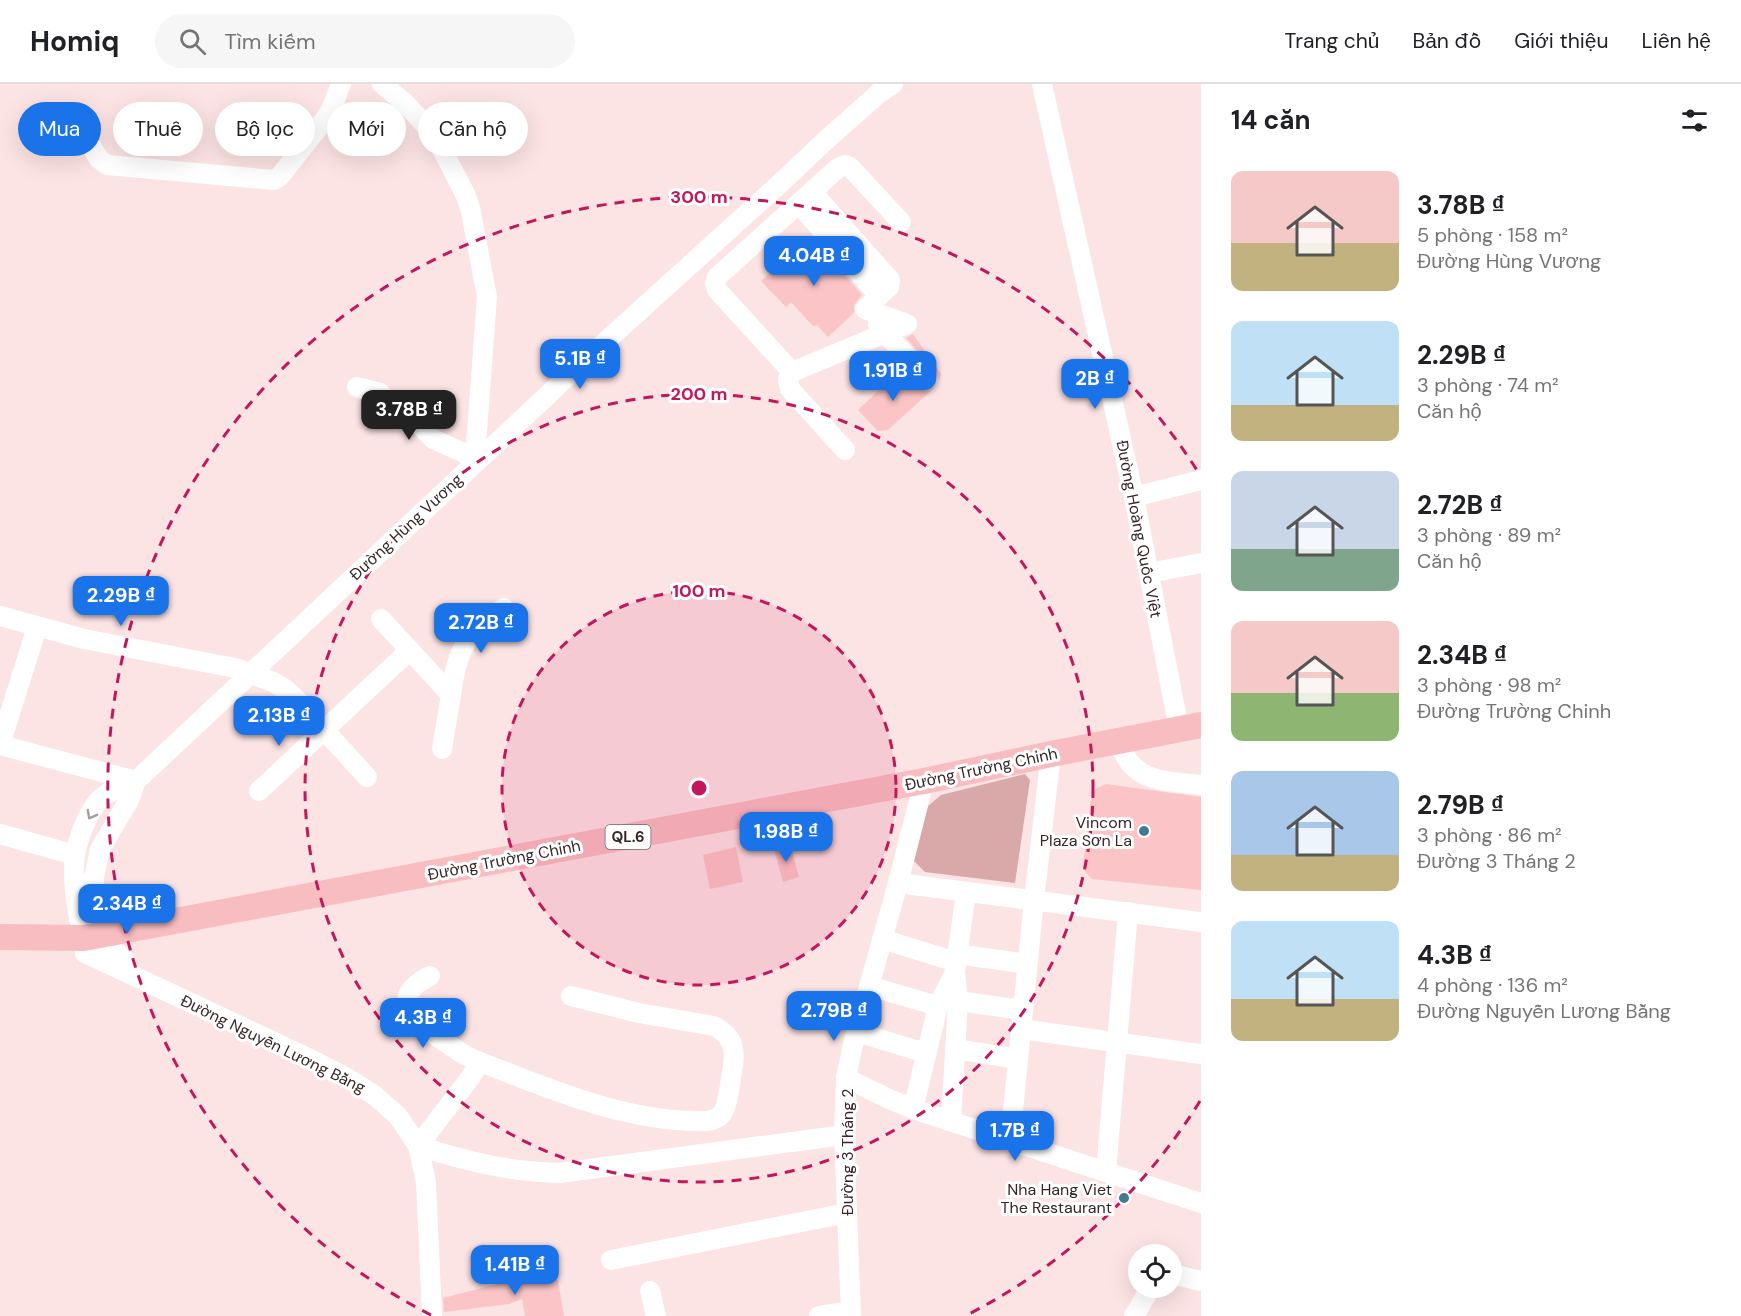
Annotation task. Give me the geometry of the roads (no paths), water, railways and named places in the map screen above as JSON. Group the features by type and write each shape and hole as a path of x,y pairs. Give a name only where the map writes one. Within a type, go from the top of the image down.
{"main road":[{"name":"Đường Trường Chinh","path":"0,937 53,938 93,944 146,926 924,781 1190,727"}],"street":[{"path":"97,156 107,165 274,180 280,176 325,119 341,84"},
{"path":"357,387 380,393 399,412 419,424 433,439 476,459 487,297 471,212 466,196 440,143 405,103 382,84"},
{"name":"Đường Hùng Vương","path":"93,944 75,888 75,855 88,819 100,799 136,781 476,459 825,141 892,84"},
{"name":"Đường Hoàng Quốc Việt","path":"1042,84 1149,573 1190,727"},
{"path":"792,372 717,290 715,283 717,276 838,168 848,165 901,222"},
{"path":"786,178 889,278 889,287 865,309"},
{"path":"845,450 790,389 788,379 792,372 907,324 865,309"},
{"path":"865,309 927,379"},
{"path":"1134,497 1201,480"},
{"path":"1149,573 1201,563"},
{"path":"442,749 460,651 481,624 504,608"},
{"path":"0,616 84,639 235,668 273,682 285,689 368,777"},
{"path":"381,619 451,695"},
{"path":"37,627 0,745 136,781"},
{"path":"259,791 410,650"},
{"path":"1118,743 1129,762 1144,774 1201,785"},
{"path":"1010,1141 1051,754"},
{"name":"Đường Hùng Vương","path":"93,944 94,877 100,849 129,800 136,781"},
{"name":"Đường 3 Tháng 2","path":"851,1313 844,1135 846,1078 856,1032 924,781"},
{"path":"0,834 75,855"},
{"path":"898,883 1201,922"},
{"path":"951,1121 958,1001 956,962 966,892"},
{"path":"1106,1172 1128,912"},
{"path":"128,968 127,953 146,926"},
{"path":"882,939 956,962 1028,964"},
{"name":"Đường Nguyễn Lương Bằng","path":"93,944 128,968 349,1080 374,1095 398,1116 418,1146 426,1182 432,1316"},
{"path":"913,1108 938,1006 956,962"},
{"path":"430,976 411,991 408,1005 410,1011 415,1019 461,1054 591,1104 644,1117 710,1121 716,1119 724,1111 734,1054 732,1043 720,1029 639,1013 571,996"},
{"path":"869,986 938,1006"},
{"path":"958,1001 1117,1042 1201,1054"},
{"path":"856,1032 926,1053"},
{"path":"955,1049 1017,1059"},
{"path":"480,1062 418,1146 494,1167 532,1173 560,1173 844,1135"},
{"path":"846,1078 913,1108 1201,1203"},
{"path":"611,1260 847,1213"},
{"path":"1182,1276 1201,1281"},
{"path":"650,1291 656,1316"},
{"path":"1134,1316 1145,1298"},
{"path":"819,1316 851,1313"}],"place":[{"name":"Vincom Plaza Sơn La","path":"1144,831"},
{"name":"Nha Hang Viet The Restaurant","path":"1124,1198"}]}
